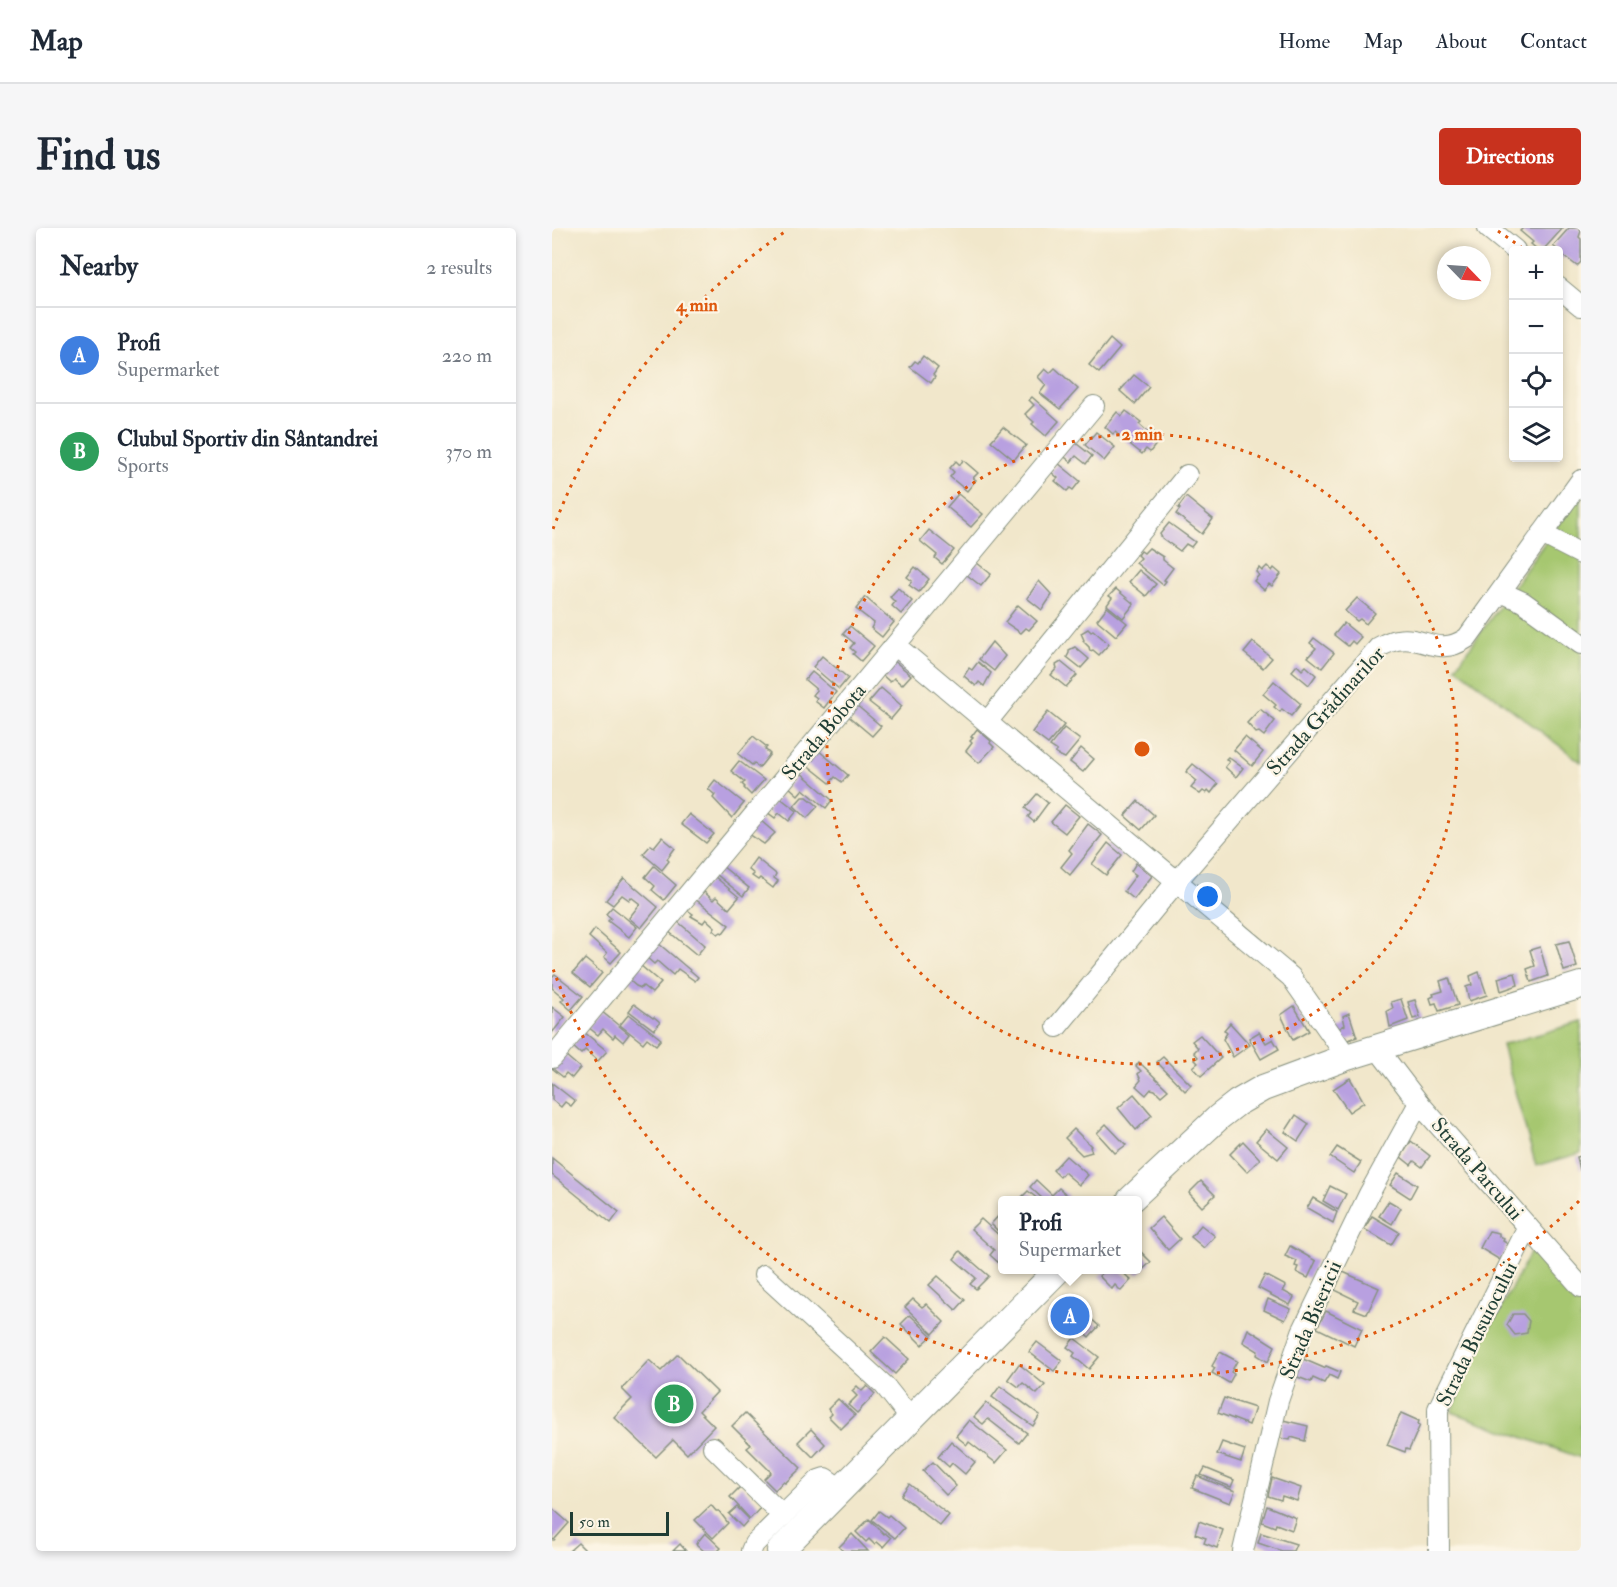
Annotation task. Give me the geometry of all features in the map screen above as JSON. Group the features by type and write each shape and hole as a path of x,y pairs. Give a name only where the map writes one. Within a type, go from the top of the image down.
{"main road":[{"path":"1134,1196 1198,1135 1237,1103 1263,1088 1347,1057 1581,985"},
{"path":"780,1551 1053,1274"}],"street":[{"path":"1488,228 1510,246"},
{"path":"1563,291 1581,306"},
{"name":"Strada Bobota","path":"552,1058 1094,406"},
{"path":"987,722 1187,475"},
{"name":"Strada Grădinarilor","path":"1057,1026 1177,881 1379,647 1400,639 1445,647 1456,646 1467,638 1501,592 1548,537 1581,480"},
{"path":"1581,501 1548,537 1581,554"},
{"path":"1501,592 1523,602 1581,644"},
{"path":"896,646 1291,977 1347,1057"},
{"name":"Strada Parcului","path":"1377,1048 1419,1103 1581,1287"},
{"name":"Strada Bisericii","path":"1243,1551 1278,1401 1302,1332 1369,1194 1419,1103"},
{"name":"Strada Busuiocului","path":"1439,1551 1438,1409 1528,1227"},
{"path":"764,1275 884,1385 911,1419"},
{"path":"713,1447 783,1516"},
{"path":"752,1551 754,1544 822,1478 828,1479 841,1489"}],"green space":[{"path":"1581,492 1581,762 1456,667"},
{"path":"1581,1022 1581,1153 1536,1166 1502,1045"},
{"path":"1535,1244 1581,1298 1581,1458 1452,1412 1473,1360"}],"building":[{"path":"1523,228 1563,228 1547,246 1533,246 1531,244 1533,242 1520,231"},
{"path":"1569,228 1578,228 1581,231 1579,237 1581,239 1581,262 1577,266 1564,256 1563,258 1563,246 1553,246"},
{"path":"1110,339 1120,348 1099,373 1089,365"},
{"path":"923,356 938,368 931,383 910,367 915,361 918,363"},
{"path":"1055,368 1078,389 1060,409 1040,393 1046,385 1038,377 1045,369 1050,373"},
{"path":"1134,375 1149,387 1135,404 1120,391"},
{"path":"1032,397 1059,421 1046,436 1032,424 1034,422 1025,414 1034,405 1029,400"},
{"path":"1126,411 1141,422 1139,424 1148,432 1150,429 1161,438 1150,452 1146,449 1142,454 1115,432 1113,434 1105,427 1117,412 1122,416"},
{"path":"1003,427 1026,445 1014,460 991,441"},
{"path":"1096,432 1115,447 1104,461 1085,445"},
{"path":"1072,440 1092,456 1086,464 1076,456 1071,462 1061,454"},
{"path":"963,460 978,473 973,478 976,480 967,491 950,477 954,472 950,468 956,461 960,465"},
{"path":"1058,463 1080,481 1073,490 1070,488 1067,491 1055,481 1058,478 1051,472"},
{"path":"958,494 983,514 971,527 947,507"},
{"path":"1186,497 1213,519 1202,534 1176,514"},
{"path":"1169,523 1195,542 1191,547 1186,544 1180,551 1162,538 1160,534"},
{"path":"929,530 954,550 942,564 935,558 937,555 920,541"},
{"path":"1149,548 1163,557 1163,560 1173,568 1163,585 1136,563 1141,558 1138,555 1141,551 1144,553"},
{"path":"972,559 991,574 981,586 962,571"},
{"path":"1267,566 1272,571 1274,568 1281,574 1272,586 1269,584 1264,590 1254,581 1259,575 1256,572 1259,568 1262,571"},
{"path":"915,567 929,579 919,592 909,585 912,581 907,577"},
{"path":"1139,570 1156,584 1146,596 1129,582"},
{"path":"1039,581 1052,595 1042,610 1027,598"},
{"path":"898,588 912,601 901,614 892,606 895,602 890,597"},
{"path":"1116,589 1134,604 1123,618 1107,605 1112,598 1109,596"},
{"path":"865,597 894,622 882,637 871,628 874,623 856,609"},
{"path":"1357,598 1375,613 1366,624 1360,619 1357,621 1345,611"},
{"path":"1018,605 1037,621 1029,630 1026,628 1021,633 1005,622"},
{"path":"1107,607 1127,623 1116,636 1097,620"},
{"path":"1344,623 1361,637 1355,644 1352,641 1348,646 1334,635"},
{"path":"850,626 874,646 861,661 850,648 854,643 843,634"},
{"path":"1088,629 1091,632 1093,630 1109,644 1099,655 1093,650 1090,651 1083,641 1081,633"},
{"path":"1314,638 1334,653 1322,668 1308,657 1316,648 1310,643"},
{"path":"992,642 1005,656 994,671 979,659"},
{"path":"1253,642 1272,658 1263,668 1244,653"},
{"path":"1075,647 1089,659 1081,668 1067,657 1069,650"},
{"path":"822,656 848,678 839,689 813,667"},
{"path":"892,659 911,675 902,685 894,678 890,682 880,673"},
{"path":"978,662 991,673 984,686 979,682 976,686 964,676 969,668 972,670"},
{"path":"1061,662 1077,675 1066,687 1051,675 1057,668 1056,665"},
{"path":"1297,665 1302,670 1306,666 1316,675 1309,685 1292,671"},
{"path":"812,672 836,692 824,708 815,701 817,698 813,695 817,690 805,680"},
{"path":"1274,681 1301,704 1291,716 1282,709 1280,712 1274,707 1276,705 1263,694"},
{"path":"881,688 902,706 891,719 869,702"},
{"path":"855,704 881,726 872,736 847,715"},
{"path":"1260,709 1275,721 1264,736 1259,732 1256,733 1247,723"},
{"path":"1048,712 1064,725 1048,744 1032,732"},
{"path":"1064,728 1080,740 1065,758 1056,754 1056,750 1050,746"},
{"path":"977,729 991,741 994,747 979,763 966,751"},
{"path":"753,736 767,747 765,749 770,754 759,768 738,754"},
{"path":"1245,737 1263,752 1252,766 1234,750"},
{"path":"1081,748 1094,759 1083,772 1070,762"},
{"path":"818,750 848,775 842,782 835,777 830,783 806,764"},
{"path":"1228,757 1243,768 1236,777 1225,767 1229,762 1226,759"},
{"path":"739,761 764,780 751,795 742,784 745,782 731,771"},
{"path":"1193,764 1218,784 1211,793 1208,790 1200,794 1191,788 1197,781 1186,772"},
{"path":"800,772 832,800 826,808 803,789 798,795 788,786"},
{"path":"715,780 744,803 732,818 713,798 715,795 708,789"},
{"path":"1037,794 1048,803 1034,822 1028,817 1031,813 1025,808"},
{"path":"779,797 797,811 789,821 779,813 775,818 767,812"},
{"path":"802,797 807,797 818,806 807,818 794,806"},
{"path":"1138,801 1154,815 1141,830 1125,816"},
{"path":"1065,805 1079,816 1065,833 1051,822"},
{"path":"689,814 714,834 706,843 681,824"},
{"path":"760,820 775,833 764,844 749,834"},
{"path":"1088,824 1102,835 1070,875 1061,867 1072,853 1069,850"},
{"path":"662,837 675,848 662,870 643,854 651,845 654,847"},
{"path":"1108,843 1122,855 1106,875 1092,864"},
{"path":"756,858 776,874 774,878 778,881 773,888 760,878 758,880 752,876 754,874 748,869"},
{"path":"1136,863 1152,876 1134,899 1124,891 1136,875 1131,871"},
{"path":"654,866 676,885 664,900 652,890 655,886 645,877"},
{"path":"722,866 749,888 743,896 716,874"},
{"path":"714,876 739,897 729,909 716,897 713,900 702,890"},
{"path":"624,878 658,907 641,928 629,918 640,904 631,897 629,900 622,895 613,905 606,900"},
{"path":"695,899 729,925 723,933 718,934 713,930 715,927 706,919 703,923 691,916 693,914 686,909"},
{"path":"612,907 637,927 629,937 608,921 611,918 606,914"},
{"path":"677,921 705,945 697,955 668,931"},
{"path":"595,929 621,952 611,963 604,957 607,953 589,937"},
{"path":"1569,941 1577,967 1564,971 1556,944"},
{"path":"658,943 698,977 695,981 678,969 673,975 657,961 654,964 646,957"},
{"path":"1540,947 1548,976 1531,982 1527,969 1535,966 1530,950"},
{"path":"585,959 602,973 590,987 573,973"},
{"path":"640,965 661,983 652,993 643,986 641,988 636,986 628,979"},
{"path":"1479,972 1487,995 1469,1001 1466,987 1472,985 1470,976"},
{"path":"1515,973 1518,985 1501,991 1498,978"},
{"path":"555,974 583,996 571,1010 561,1001 564,998 552,988 552,977"},
{"path":"1449,978 1458,1005 1439,1011 1436,1003 1432,1004 1430,998 1434,996 1433,994 1443,991 1440,981"},
{"path":"1401,999 1408,1020 1390,1027 1387,1011 1393,1008 1391,1002"},
{"path":"1415,1000 1420,1017 1413,1019 1408,1002"},
{"path":"634,1004 660,1022 654,1030 629,1011"},
{"path":"1294,1006 1309,1031 1293,1040 1281,1015"},
{"path":"552,1007 565,1017 552,1033"},
{"path":"601,1011 629,1034 623,1042 615,1035 613,1038 603,1029 598,1035 588,1027"},
{"path":"1349,1013 1357,1037 1342,1042 1338,1029 1345,1025 1343,1016"},
{"path":"629,1014 661,1039 656,1045 647,1038 643,1043 620,1025"},
{"path":"1230,1023 1250,1045 1233,1057 1223,1039 1227,1033 1224,1030"},
{"path":"584,1032 607,1051 598,1061 585,1050 581,1054 572,1046"},
{"path":"1259,1032 1266,1043 1273,1039 1279,1049 1261,1059 1249,1038"},
{"path":"1200,1035 1221,1058 1201,1076 1193,1067 1198,1063 1195,1060 1198,1057 1194,1052 1198,1048 1192,1041"},
{"path":"565,1055 580,1068 572,1078 566,1073 563,1077 553,1069"},
{"path":"1163,1057 1191,1085 1185,1091 1157,1062"},
{"path":"1139,1062 1168,1090 1161,1096 1151,1089 1146,1095 1136,1086 1141,1080 1138,1074 1141,1071 1136,1066"},
{"path":"1350,1078 1364,1102 1349,1112 1333,1089"},
{"path":"552,1083 575,1101 571,1106 565,1102 561,1107 552,1100"},
{"path":"1134,1094 1152,1115 1136,1130 1118,1108"},
{"path":"1296,1115 1309,1124 1298,1141 1285,1132"},
{"path":"1106,1124 1126,1145 1115,1153 1097,1133"},
{"path":"1074,1129 1091,1146 1092,1152 1082,1155 1065,1138"},
{"path":"1266,1129 1288,1147 1278,1159 1256,1141"},
{"path":"1243,1141 1260,1159 1247,1172 1230,1154"},
{"path":"1411,1141 1430,1156 1422,1167 1414,1161 1411,1165 1401,1157"},
{"path":"1337,1147 1361,1162 1354,1173 1330,1157"},
{"path":"1066,1156 1088,1175 1079,1185 1064,1172 1060,1177 1053,1170"},
{"path":"1581,1156 1581,1170 1580,1170 1577,1157"},
{"path":"552,1158 619,1212 611,1223 552,1175"},
{"path":"1398,1173 1417,1185 1410,1198 1390,1185"},
{"path":"1036,1180 1052,1195 1059,1188 1068,1196 1040,1196 1030,1187"},
{"path":"1201,1181 1215,1195 1202,1207 1189,1193"},
{"path":"1330,1186 1346,1194 1338,1210 1323,1201"},
{"path":"1028,1191 1034,1196 1023,1196"},
{"path":"1313,1198 1337,1212 1333,1223 1307,1208"},
{"path":"1389,1201 1401,1208 1392,1224 1379,1216"},
{"path":"998,1216 998,1231 991,1224"},
{"path":"1372,1216 1399,1232 1391,1245 1364,1229"},
{"path":"1161,1217 1180,1239 1168,1250 1149,1228"},
{"path":"981,1219 998,1234 998,1262 990,1255 994,1250 971,1229"},
{"path":"1201,1225 1215,1236 1204,1248 1191,1237"},
{"path":"1489,1231 1499,1233 1503,1241 1508,1244 1500,1260 1480,1248"},
{"path":"1290,1246 1316,1261 1308,1278 1296,1272 1297,1261 1285,1256"},
{"path":"960,1251 989,1276 976,1289 970,1284 976,1278 954,1259"},
{"path":"1142,1253 1151,1262 1142,1270"},
{"path":"1343,1272 1379,1288 1367,1314 1354,1309 1358,1301 1335,1290"},
{"path":"1101,1274 1124,1274 1131,1280 1121,1291 1115,1285 1112,1289 1099,1276"},
{"path":"1265,1275 1286,1286 1283,1291 1294,1297 1290,1305 1258,1288"},
{"path":"938,1276 965,1300 956,1310 929,1285"},
{"path":"913,1299 922,1307 926,1304 944,1322 933,1334 905,1307"},
{"path":"1268,1299 1291,1309 1285,1320 1264,1310"},
{"path":"1074,1303 1099,1326 1089,1337 1076,1325 1069,1331 1057,1320"},
{"path":"1326,1311 1362,1329 1354,1346 1317,1328"},
{"path":"1513,1314 1523,1314 1529,1321 1527,1333 1515,1335 1507,1325"},
{"path":"910,1315 932,1336 922,1345 901,1324"},
{"path":"1248,1329 1275,1346 1268,1362 1257,1355 1258,1351 1243,1342"},
{"path":"885,1337 909,1359 895,1374 871,1352"},
{"path":"1074,1338 1099,1357 1089,1369 1073,1356 1075,1353 1067,1347"},
{"path":"1037,1342 1062,1361 1054,1371 1029,1352"},
{"path":"1220,1352 1237,1361 1231,1372 1234,1374 1229,1383 1212,1373 1215,1368 1212,1366"},
{"path":"678,1354 717,1392 699,1411 714,1426 687,1454 673,1440 656,1457 614,1417 632,1399 622,1389 649,1360 661,1371"},
{"path":"1303,1359 1340,1372 1337,1379 1329,1375 1324,1383 1313,1378 1311,1382 1295,1376"},
{"path":"1019,1364 1045,1385 1037,1394 1023,1383 1019,1387 1008,1379"},
{"path":"857,1386 862,1391 867,1386 875,1394 857,1413 848,1405 857,1396 852,1391"},
{"path":"1000,1386 1040,1415 1033,1426 992,1397"},
{"path":"1224,1398 1255,1408 1249,1425 1218,1413"},
{"path":"838,1399 855,1415 841,1429 829,1417 832,1414 828,1409"},
{"path":"986,1403 1027,1433 1019,1443 988,1419 983,1424 974,1417"},
{"path":"745,1413 801,1468 775,1490 764,1479 771,1472 747,1448 751,1445 732,1426"},
{"path":"1401,1413 1419,1421 1420,1425 1409,1450 1406,1449 1405,1452 1387,1445"},
{"path":"969,1420 1007,1450 996,1463 969,1442 967,1445 956,1436"},
{"path":"1283,1420 1308,1426 1305,1441 1291,1437 1290,1440 1280,1438"},
{"path":"811,1429 825,1444 813,1457 798,1442"},
{"path":"951,1441 975,1462 965,1474 952,1463 949,1467 938,1457"},
{"path":"1222,1442 1245,1450 1241,1462 1217,1454"},
{"path":"933,1462 956,1486 946,1495 923,1471"},
{"path":"1205,1468 1234,1480 1231,1487 1201,1475"},
{"path":"1197,1476 1235,1491 1230,1503 1192,1488"},
{"path":"1272,1478 1301,1488 1297,1501 1282,1496 1281,1500 1268,1496"},
{"path":"909,1484 949,1515 940,1526 901,1495"},
{"path":"741,1486 761,1507 750,1519 730,1497"},
{"path":"711,1505 728,1523 713,1538 695,1520"},
{"path":"1267,1506 1296,1518 1292,1530 1262,1522"},
{"path":"737,1507 749,1519 742,1527 729,1514"},
{"path":"552,1508 569,1523 554,1540 552,1539"},
{"path":"879,1511 887,1517 889,1515 904,1528 895,1538 872,1520"},
{"path":"869,1519 891,1538 883,1547 877,1542 874,1544 869,1539 866,1542 856,1532"},
{"path":"1199,1521 1223,1530 1217,1548 1204,1543 1206,1538 1195,1534"},
{"path":"705,1533 721,1548 718,1551 704,1551 696,1544"},
{"path":"1261,1533 1296,1544 1293,1551 1282,1551 1258,1543"},
{"path":"852,1534 868,1551 843,1551 839,1547"},
{"path":"578,1543 586,1551 569,1551"},
{"path":"680,1544 686,1551 673,1551"}],"place":[{"name":"Profi","path":"1070,1316"},
{"name":"Clubul Sportiv din Sântandrei","path":"674,1404"}]}
